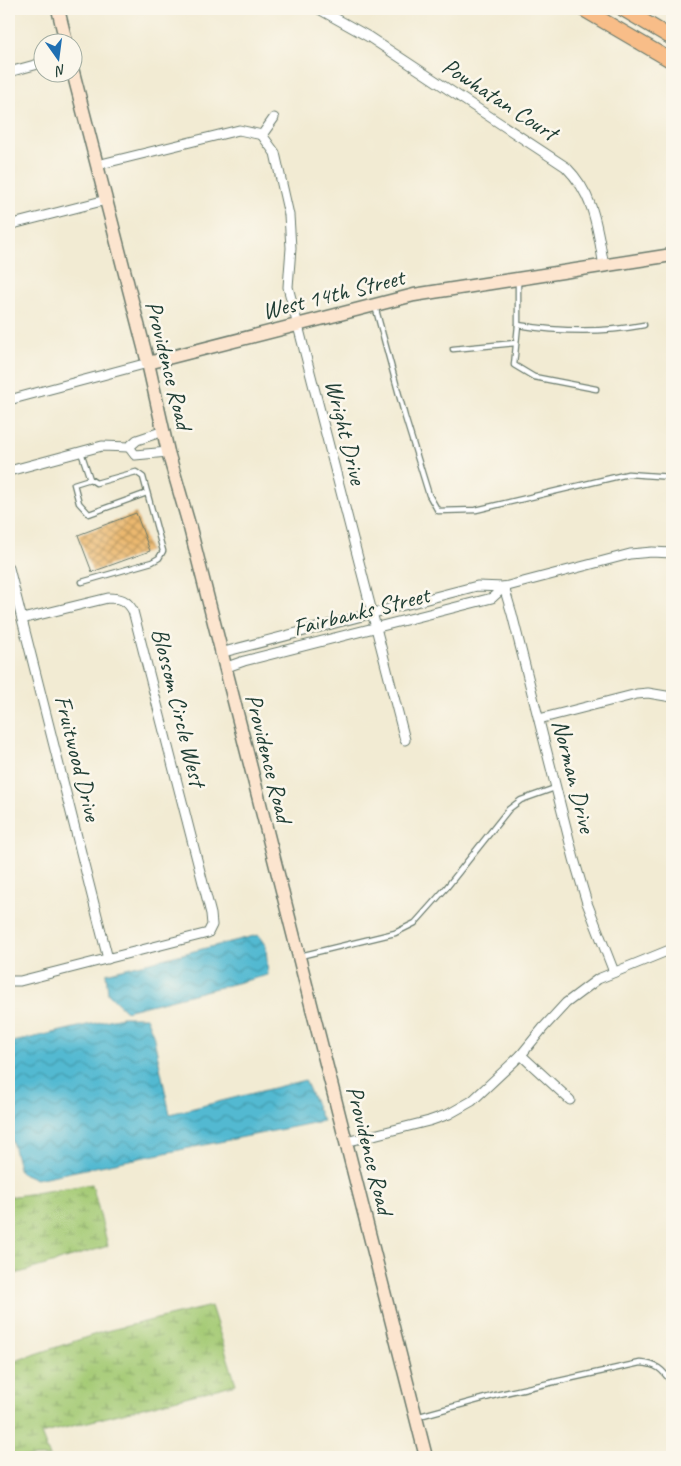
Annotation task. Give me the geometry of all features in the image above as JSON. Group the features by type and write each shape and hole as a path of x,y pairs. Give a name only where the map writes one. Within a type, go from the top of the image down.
{"main road":[{"path":"583,9 672,61"},
{"path":"623,9 672,38"}],"street":[{"path":"58,9 64,32"},
{"name":"Powhatan Court","path":"320,9 369,37 566,168 576,177 592,206 604,266"},
{"path":"9,72 32,66"},
{"name":"Providence Road","path":"76,82 148,363 168,452 190,528 220,653 426,1457"},
{"path":"97,165 239,130 262,135 274,118"},
{"name":"Wright Drive","path":"262,135 275,153 289,215 291,248 288,287 404,740"},
{"path":"9,225 106,200"},
{"name":"West 14th Street","path":"9,400 414,295 672,255"},
{"path":"9,471 102,446 129,447 137,440 164,431"},
{"path":"129,447 135,455 168,452"},
{"name":"Fairbanks Street","path":"220,653 371,612 477,586 504,587 609,558 652,552 672,553"},
{"name":"Fruitwood Drive","path":"9,568 108,959"},
{"name":"Fairbanks Street","path":"224,668 492,598 504,587"},
{"name":"Norman Drive","path":"504,587 587,903 614,972"},
{"name":"Blossom Circle West","path":"22,619 108,598 120,598 129,604 134,611 211,914 212,925 208,933 108,959"},
{"path":"539,720 636,694 648,693 672,697"},
{"path":"346,1142 412,1126 449,1114 472,1101 521,1054 566,1003 598,979 672,949"},
{"path":"9,981 20,981 108,959"},
{"path":"521,1054 570,1100"}],"lane":[{"path":"518,280 518,326 514,364 534,377 596,389"},
{"path":"374,305 429,495 438,511 476,510 628,474 672,477"},
{"path":"518,326 545,330 576,331 608,330 644,324"},
{"path":"453,349 516,344"},
{"path":"82,452 90,479 96,483 136,472 143,477 163,551 159,558 152,562 82,582"},
{"path":"90,479 74,484 79,503 89,514 147,493"},
{"path":"299,957 394,933 415,923 447,887 509,809 521,800 557,787"},
{"path":"416,1417 500,1394 640,1363 653,1364 672,1383"}],"green space":[{"path":"92,1184 108,1246 9,1276 9,1197"},
{"path":"211,1306 236,1384 41,1434 50,1457 9,1457 9,1363 102,1332"}],"water":[{"path":"258,935 266,946 268,975 126,1011 108,994 106,973"},
{"path":"122,1017 146,1017 153,1034 170,1114 305,1080 323,1121 36,1179 20,1172 9,1129 9,1043"}],"building":[{"path":"136,513 150,551 92,572 78,535"}]}
